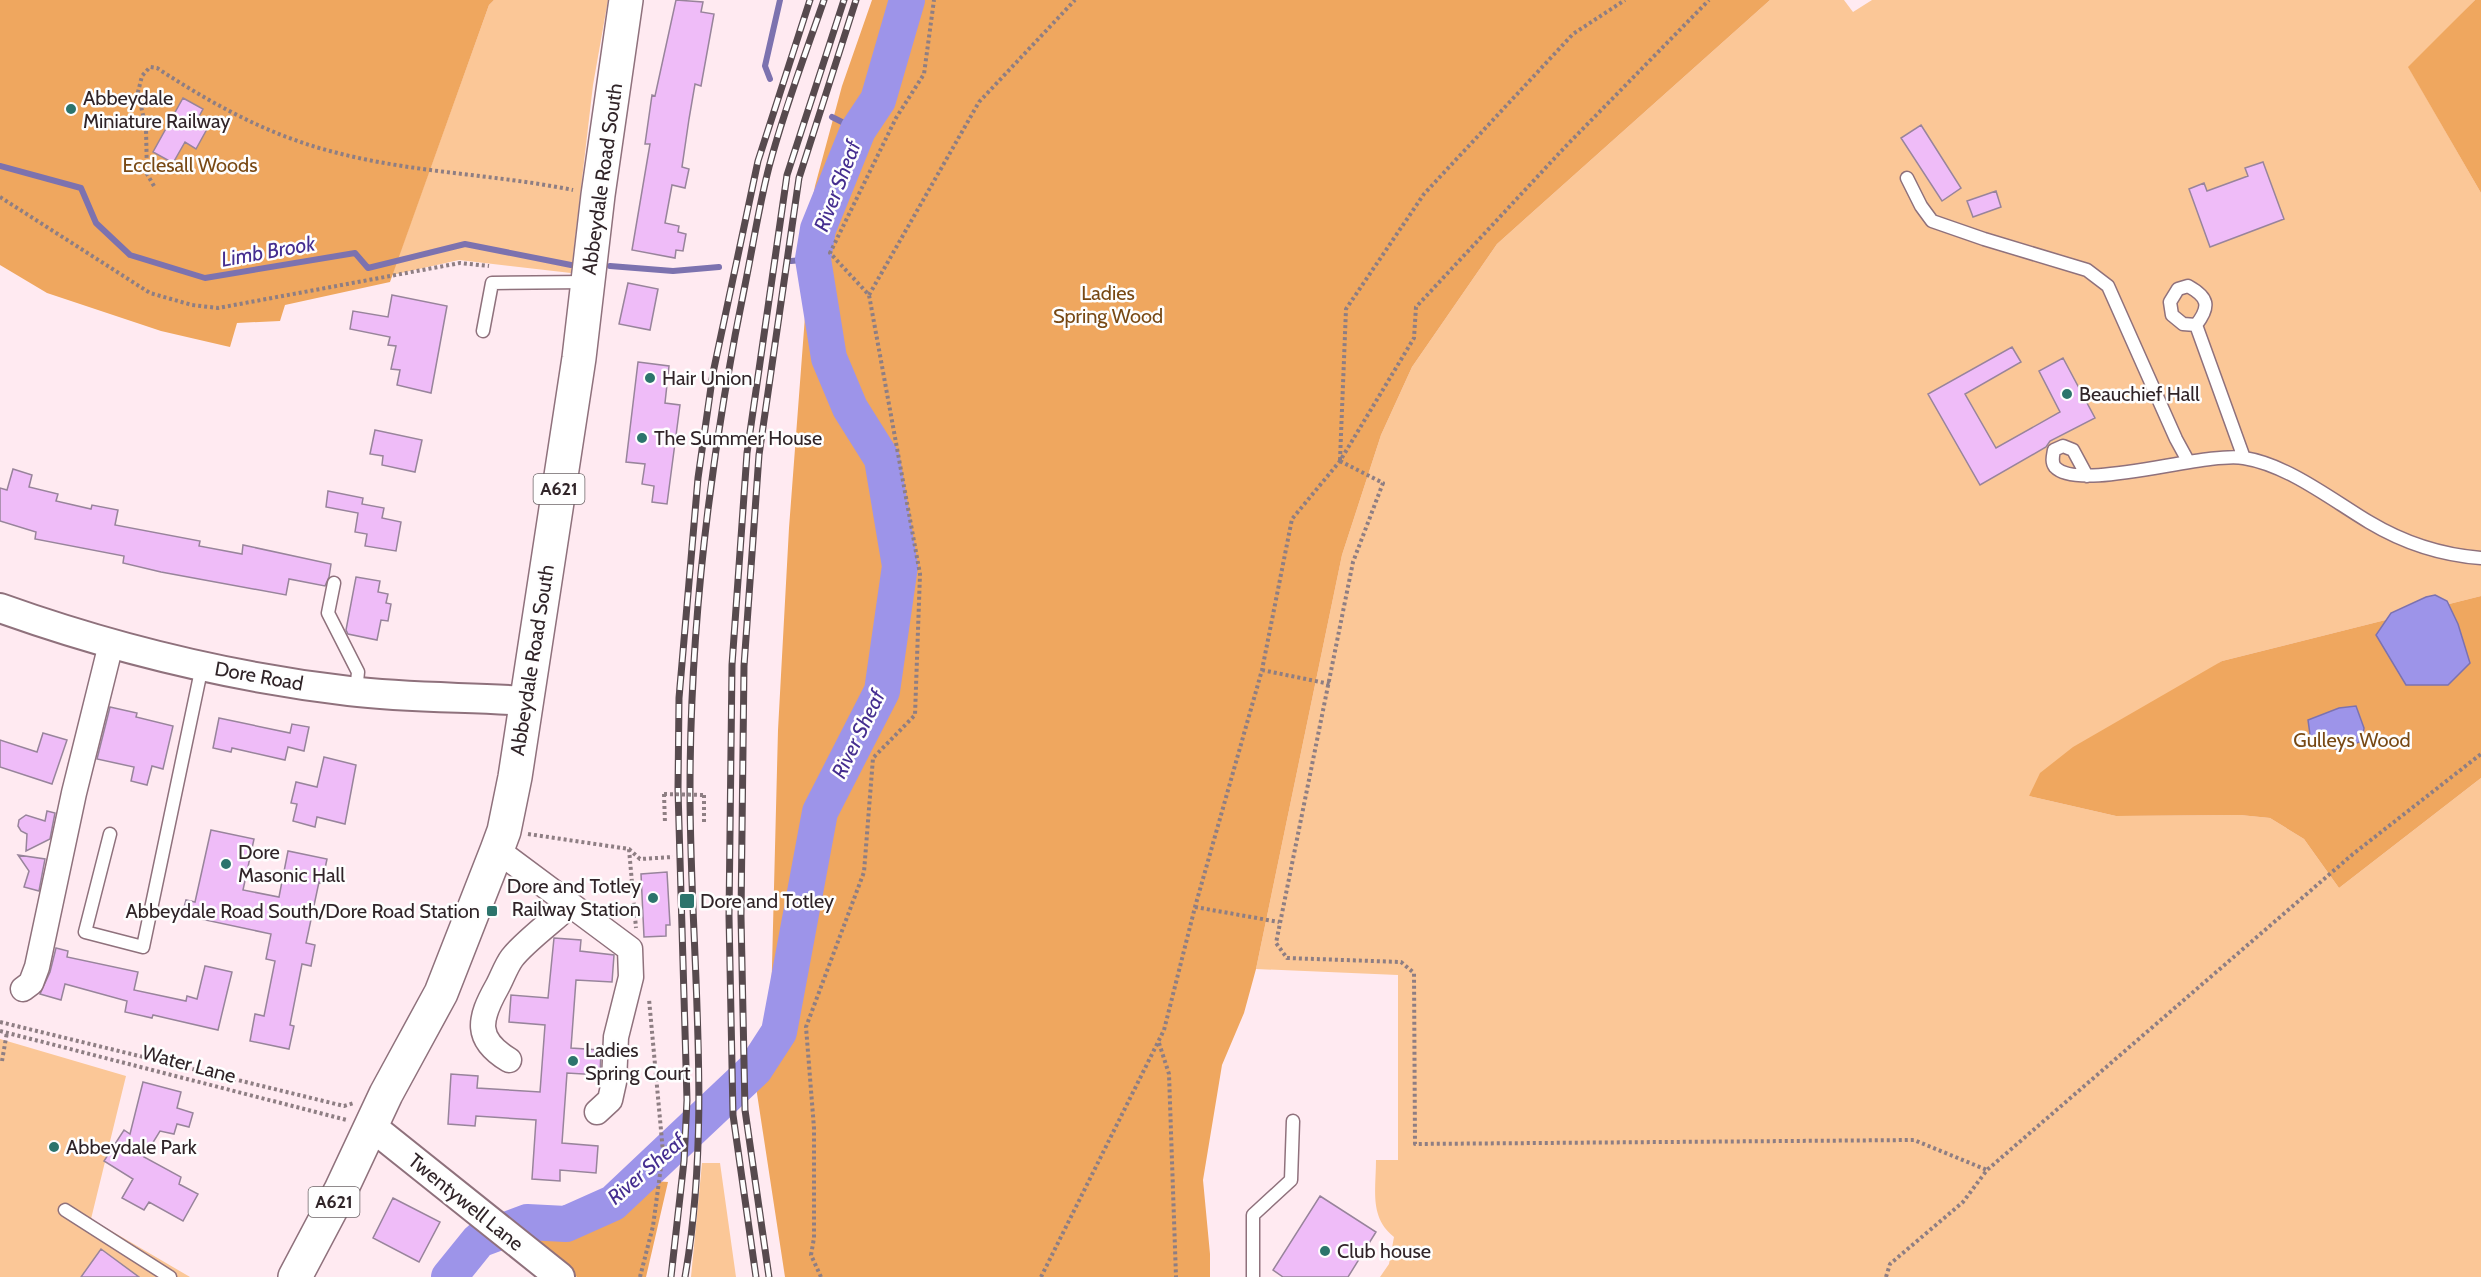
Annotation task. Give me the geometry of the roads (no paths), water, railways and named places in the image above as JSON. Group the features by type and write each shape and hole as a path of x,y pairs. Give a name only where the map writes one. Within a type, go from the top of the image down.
{"main road":[{"name":"Abbeydale Road South","path":"295,1277 341,1190 386,1094 441,993 500,841 526,701 579,358 598,195 626,0"}],"street":[{"name":"Dore Road","path":"0,608 111,644 271,679 356,692 526,701"},
{"path":"23,989 31,982 37,967 74,793 111,644"},
{"path":"500,841 570,905 630,950 631,977 616,1037 614,1082 610,1100 597,1112"},
{"path":"509,1060 497,1053 486,1041 482,1026 487,1005 512,958 570,905"},
{"name":"Twentywell Lane","path":"371,1126 560,1277"}],"lane":[{"path":"1907,178 1921,206 1932,221 2087,270 2108,286 2188,461"},
{"path":"483,331 492,283 588,282"},
{"path":"2196,325 2244,458"},
{"path":"2087,476 2148,469 2188,461 2244,458 2279,469 2371,523 2414,544 2456,556 2481,558"},
{"path":"334,583 328,613 358,672 356,692"},
{"path":"110,834 85,932 143,947 203,665"},
{"path":"1254,1277 1254,1215 1291,1180 1293,1121"},
{"path":"65,1210 170,1277"}],"waterway":[{"path":"770,79 765,66 780,0"},
{"name":"River Sheaf","path":"449,1277 479,1240 527,1222 566,1224 613,1203 755,1069 779,1032 820,812 882,691 900,566 882,459 850,408 829,358 813,259 818,229 858,130 878,100 907,0"},
{"path":"832,117 858,130"},
{"name":"Limb Brook","path":"0,166 81,188 96,223 130,255 205,278 355,253 368,268 465,244 571,265"},
{"name":"Limb Brook","path":"791,261 813,259"},
{"name":"Limb Brook","path":"610,266 673,271 719,267"}],"railway":[{"path":"671,1277 684,1161 687,1100 678,790 679,698 698,478 713,373 758,161 810,0"},
{"path":"685,1277 698,1156 698,1034 690,791 694,661 705,531 723,402 769,167 824,0"},
{"path":"756,1277 733,1115 729,916 732,665 747,453 787,175 844,0"},
{"path":"769,1277 745,1110 741,916 744,666 759,455 799,178 856,0"}],"place":[{"name":"Abbeydale Miniature Railway","path":"71,109"},
{"name":"Hair Union","path":"650,378"},
{"name":"Beauchief Hall","path":"2067,394"},
{"name":"The Summer House","path":"642,438"},
{"name":"Dore Masonic Hall","path":"226,864"},
{"name":"Dore and Totley Railway Station","path":"653,898"},
{"name":"Dore and Totley","path":"687,901"},
{"name":"Abbeydale Road South/Dore Road Station","path":"492,911"},
{"name":"Ladies Spring Court","path":"573,1061"},
{"name":"Abbeydale Park","path":"54,1147"},
{"name":"Club house","path":"1325,1251"}],"park label":[{"name":"Ecclesall Woods","path":"190,165"},
{"name":"Ladies Spring Wood","path":"1108,304"},
{"name":"Gulleys Wood","path":"2352,740"}]}
